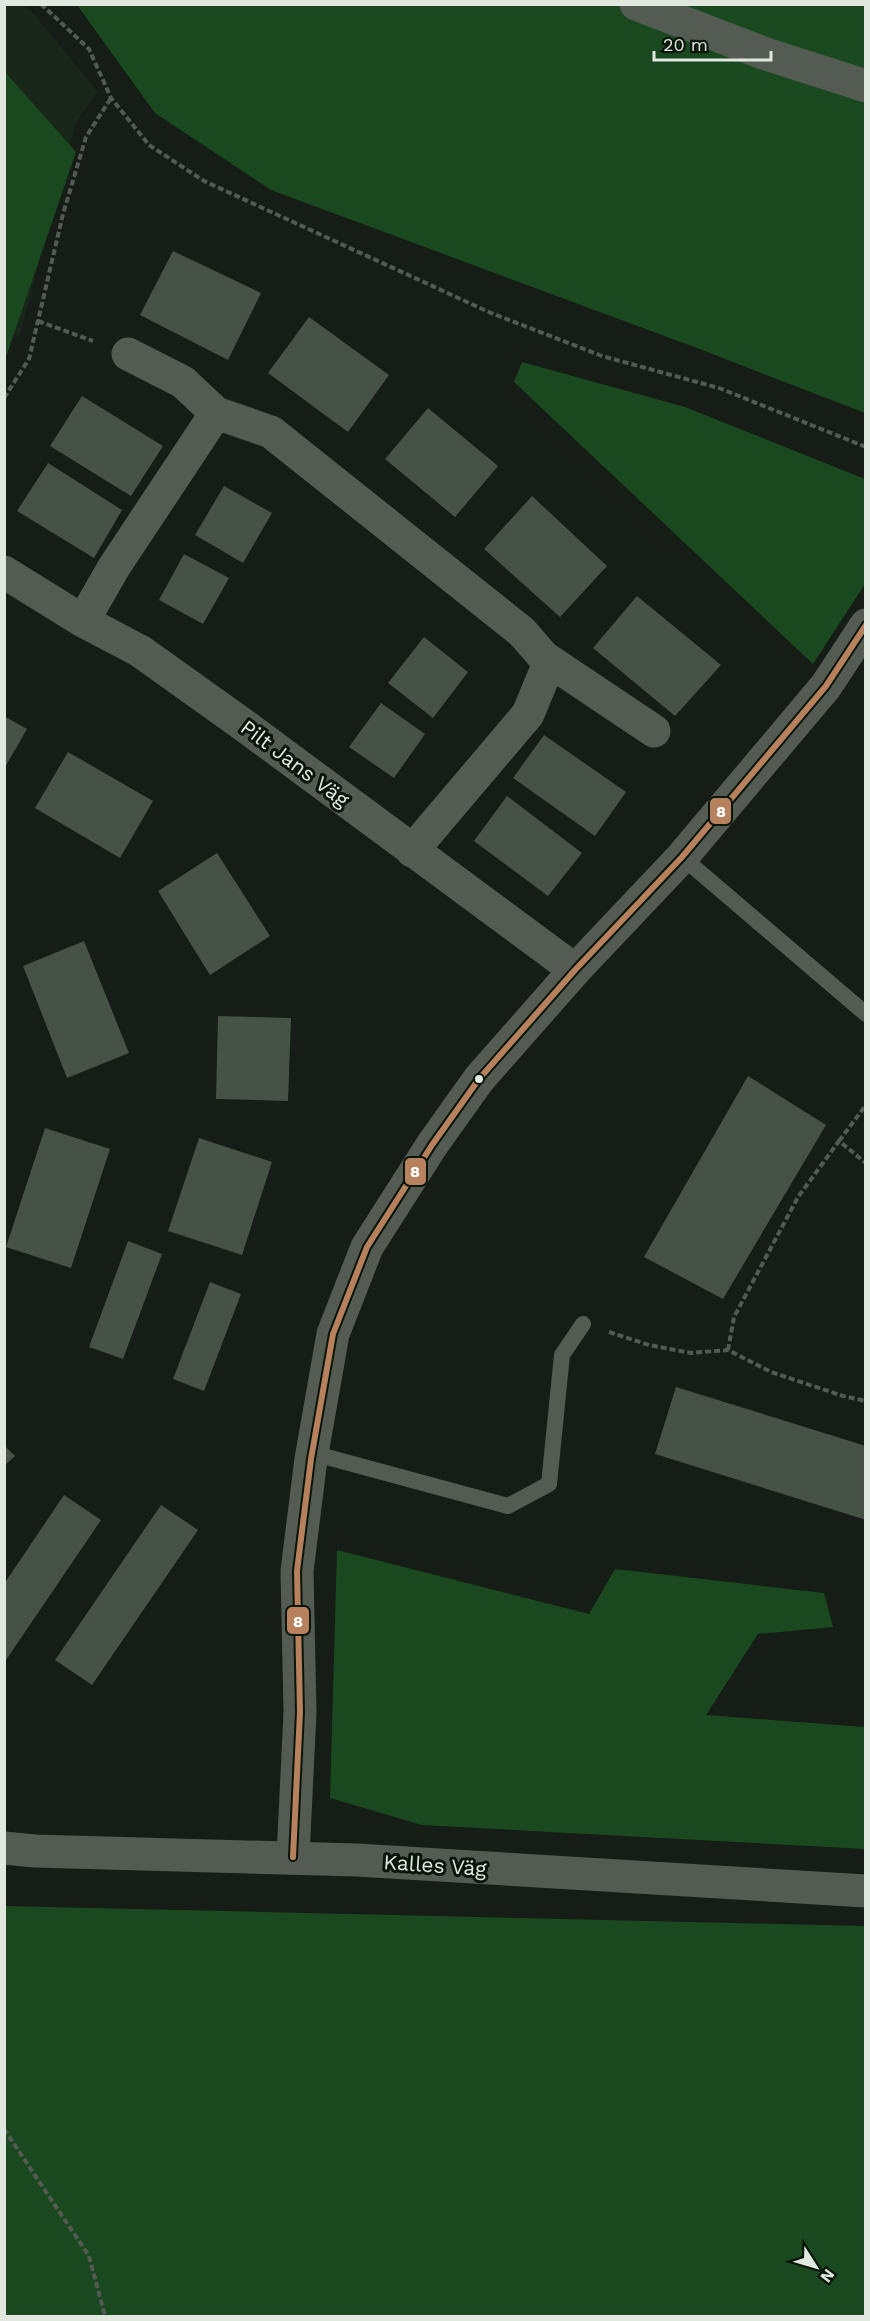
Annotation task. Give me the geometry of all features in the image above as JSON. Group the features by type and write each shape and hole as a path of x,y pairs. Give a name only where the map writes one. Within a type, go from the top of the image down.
{"street":[{"path":"636,4 766,54 866,86"},
{"path":"128,354 183,382 216,413 271,432 522,632 549,663 528,714 412,850"},
{"path":"83,621 114,567 216,413"},
{"name":"Pilt Jans Väg","path":"4,572 83,621 140,651 575,970"},
{"path":"293,1857 300,1712 297,1571 312,1453 333,1334 367,1247 432,1145 479,1079 575,970 682,857 826,686 866,625"},
{"path":"545,658 654,731"},
{"name":"Kalles Väg","path":"4,1848 35,1851 293,1857 866,1891"}],"lane":[{"path":"682,857 866,1014"},
{"path":"312,1453 508,1506 549,1484 562,1355 583,1324"}],"path":[{"path":"41,4 90,49 111,98 149,145 204,181 491,313 602,356 719,388 866,447"},
{"path":"4,399 29,359 63,214 86,137 111,98"},
{"path":"38,321 128,354"},
{"path":"728,1350 734,1317 798,1197 866,1105"},
{"path":"839,1141 866,1163"},
{"path":"583,1324 649,1345 691,1353 728,1350 771,1372 843,1396 866,1401"},
{"path":"4,2129 89,2256 105,2316"}],"shaded area":[{"path":"5,5 23,5 34,14 98,92 77,120 19,338 5,325"}],"green space":[{"path":"77,5 865,5 865,413 697,348 271,190 155,113"},
{"path":"5,72 76,152 4,360"},
{"path":"522,362 685,407 865,479 865,584 813,664 514,382"},
{"path":"337,1550 589,1614 615,1569 824,1593 833,1627 758,1634 706,1715 865,1727 865,1849 422,1825 330,1798"},
{"path":"4,1906 865,1926 865,2316 5,2316"}],"building":[{"path":"173,251 261,293 228,360 140,315"},
{"path":"309,317 389,375 348,432 268,373"},
{"path":"82,396 163,446 131,496 50,446"},
{"path":"428,408 498,466 455,517 385,459"},
{"path":"48,463 122,510 94,558 17,511"},
{"path":"224,486 272,513 243,563 195,535"},
{"path":"532,496 607,566 560,617 484,549"},
{"path":"184,554 229,578 203,624 159,600"},
{"path":"637,596 721,665 675,716 593,648"},
{"path":"424,637 468,672 433,718 388,683"},
{"path":"381,703 425,734 394,778 349,747"},
{"path":"4,716 27,729 4,769"},
{"path":"544,735 626,792 595,836 513,778"},
{"path":"68,752 153,801 120,858 35,808"},
{"path":"507,796 582,853 548,896 474,841"},
{"path":"217,853 270,936 210,975 158,891"},
{"path":"84,941 129,1053 67,1078 23,966"},
{"path":"218,1016 291,1018 288,1101 216,1099"},
{"path":"748,1076 826,1125 723,1299 644,1257"},
{"path":"45,1128 110,1149 71,1268 6,1247"},
{"path":"199,1138 272,1162 242,1255 168,1231"},
{"path":"128,1241 162,1254 123,1359 89,1347"},
{"path":"210,1282 241,1294 204,1391 173,1379"},
{"path":"676,1387 866,1446 866,1520 655,1454"},
{"path":"4,1445 15,1456 4,1466"},
{"path":"64,1495 101,1520 4,1663 4,1584"},
{"path":"161,1505 198,1530 92,1685 55,1660"}],"transit line":[{"name":"8","path":"293,1857 300,1712 297,1571 311,1459 333,1334 367,1247 432,1145 479,1079 575,970 682,857 826,686 866,625"}]}
